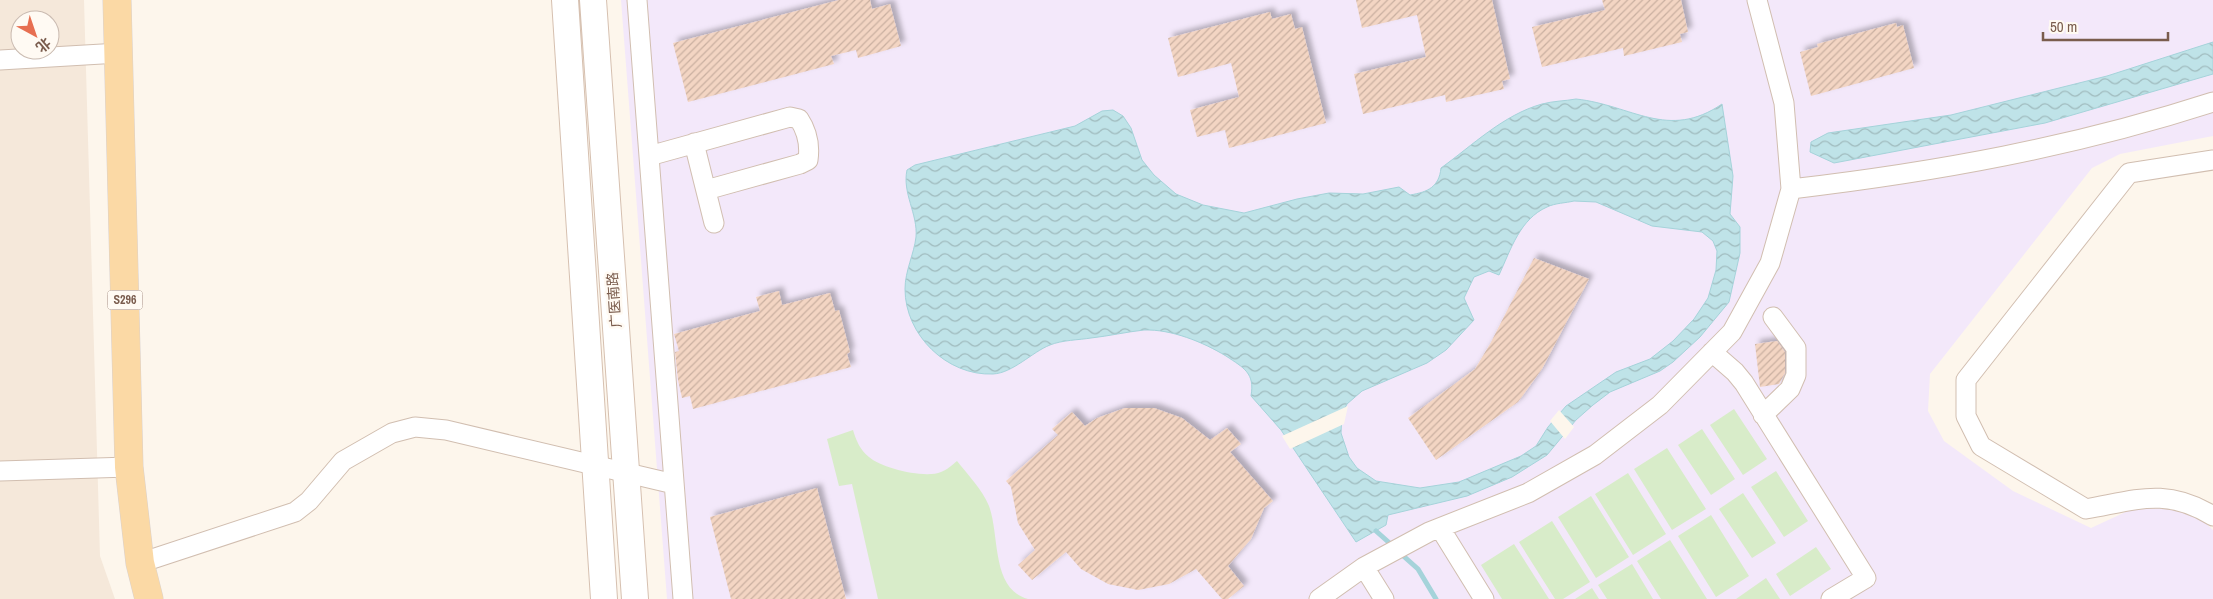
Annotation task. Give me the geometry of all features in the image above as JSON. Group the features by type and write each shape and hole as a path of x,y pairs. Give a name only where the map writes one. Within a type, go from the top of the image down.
{"main road":[{"name":"S296","path":"117,0 129,466 140,563 149,599"}],"street":[{"path":"565,0 604,599"},
{"name":"广医南路","path":"593,0 635,599"},
{"path":"637,0 683,599"},
{"path":"1319,599 1364,567 1434,530 1528,493 1596,455 1660,405 1732,332 1770,263 1791,189 1784,103 1757,0"},
{"path":"0,60 119,53"},
{"path":"1791,189 1885,178 2029,153 2150,122 2213,102"},
{"path":"649,156 790,117 799,119 804,127 809,152 808,160 800,164 706,190"},
{"path":"694,143 714,223"},
{"path":"2213,160 2129,173 1966,380 1966,416 1981,446 2086,509 2161,496 2194,504 2213,516"},
{"path":"1763,415 1790,389 1796,375 1796,348 1773,317"},
{"path":"1712,352 1735,372 1866,578 1831,599"},
{"path":"140,563 295,512 309,501 343,461 392,433 415,427 446,430 674,484"},
{"path":"0,471 129,466"},
{"path":"1434,530 1484,599"},
{"path":"1364,567 1384,599"}],"shaded area":[{"path":"0,0 84,0 100,556 115,599 0,599"},
{"path":"621,0 2213,0 2213,136 2120,154 2092,168 1930,374 1928,411 1944,441 2013,491 2091,528 2132,509 2166,502 2198,516 2213,530 2213,599 667,599"}],"green space":[{"path":"1734,409 1767,459 1743,475 1710,425"},
{"path":"1702,429 1735,479 1711,495 1678,445"},
{"path":"853,430 859,445 866,454 875,461 893,468 914,473 934,474 945,470 957,461 979,488 989,506 1002,573 1016,593 1028,599 878,599 852,484 839,486 827,439"},
{"path":"1667,448 1706,509 1672,530 1634,469"},
{"path":"1776,471 1808,521 1784,537 1751,487"},
{"path":"1628,473 1666,534 1633,555 1595,494"},
{"path":"1743,493 1776,543 1752,558 1719,509"},
{"path":"1591,496 1629,557 1596,578 1558,517"},
{"path":"1711,515 1749,576 1716,597 1678,536"},
{"path":"1552,521 1590,582 1563,599 1555,599 1519,542"},
{"path":"1670,540 1707,599 1661,599 1637,561"},
{"path":"1514,544 1549,599 1502,599 1481,565"},
{"path":"1816,547 1831,569 1790,596 1776,574"},
{"path":"1632,564 1653,599 1607,599 1598,585"},
{"path":"1766,578 1780,599 1736,599"},
{"path":"1592,588 1599,599 1575,599"}],"water":[{"path":"2213,42 2213,74 2045,123 1834,163 1810,152 1811,142 1828,133 1951,115 2107,76"},
{"path":"1576,99 1596,102 1650,118 1667,120 1684,120 1703,115 1722,104 1733,176 1730,214 1740,227 1740,253 1729,302 1700,337 1673,362 1660,371 1610,392 1576,420 1547,455 1512,477 1467,496 1388,515 1386,525 1356,542 1281,430 1251,396 1250,376 1247,372 1226,356 1197,341 1176,334 1144,330 1065,341 1043,348 1000,373 976,373 960,368 932,350 912,322 907,306 905,282 915,243 916,228 906,179 907,170 915,165 1075,126 1102,111 1113,110 1123,116 1131,128 1142,160 1154,175 1176,194 1203,205 1244,213 1329,193 1363,194 1399,187 1410,195 1422,192 1432,188 1438,180 1441,168 1514,115 1542,104","holes":["1574,201 1596,202 1652,226 1702,232 1713,241 1717,251 1716,270 1708,298 1694,319 1673,341 1650,359 1616,372 1566,406 1548,427 1536,446 1521,456 1459,482 1420,488 1376,481 1357,468 1349,457 1341,433 1342,414 1347,404 1362,391 1427,363 1446,350 1474,320 1464,298 1474,277 1489,271 1499,275 1517,236 1538,212 1547,207"]}],"pier":[{"path":"1348,406 1344,424 1290,449 1282,436"},
{"path":"1559,410 1574,427 1565,439 1550,421"}],"building":[{"path":"839,0 870,0 872,9 890,4 901,46 858,58 856,50 831,56 834,64 688,102 673,43"},
{"path":"1356,0 1492,0 1510,79 1502,81 1504,89 1446,102 1445,95 1363,114 1354,74 1426,57 1417,15 1362,28"},
{"path":"1602,0 1681,0 1688,32 1680,34 1682,42 1624,56 1623,48 1542,67 1532,27 1605,10"},
{"path":"1270,12 1272,19 1291,14 1295,29 1302,27 1326,123 1229,148 1225,130 1197,137 1190,110 1239,97 1231,63 1178,77 1168,38"},
{"path":"1896,23 1897,27 1903,25 1914,68 1811,96 1800,52 1818,47 1817,44"},
{"path":"1534,258 1589,279 1542,369 1518,402 1436,460 1408,418 1475,369 1490,344"},
{"path":"779,291 782,305 830,293 835,311 839,310 850,352 847,354 851,367 693,409 690,396 682,398 675,352 679,351 674,334 760,311 756,297"},
{"path":"1777,341 1785,352 1785,373 1779,384 1760,387 1755,344"},
{"path":"1125,408 1154,408 1182,418 1210,440 1227,428 1241,444 1230,452 1273,501 1264,508 1251,539 1228,566 1244,586 1228,599 1222,599 1196,569 1169,584 1138,590 1108,584 1081,569 1066,552 1032,580 1018,565 1035,550 1018,523 1011,487 1006,481 1058,435 1052,429 1072,412 1085,426 1097,418"},
{"path":"817,488 846,599 731,599 710,517"}],"waterway":[{"path":"1376,531 1394,547"},
{"path":"1400,553 1418,569 1436,599"}]}
